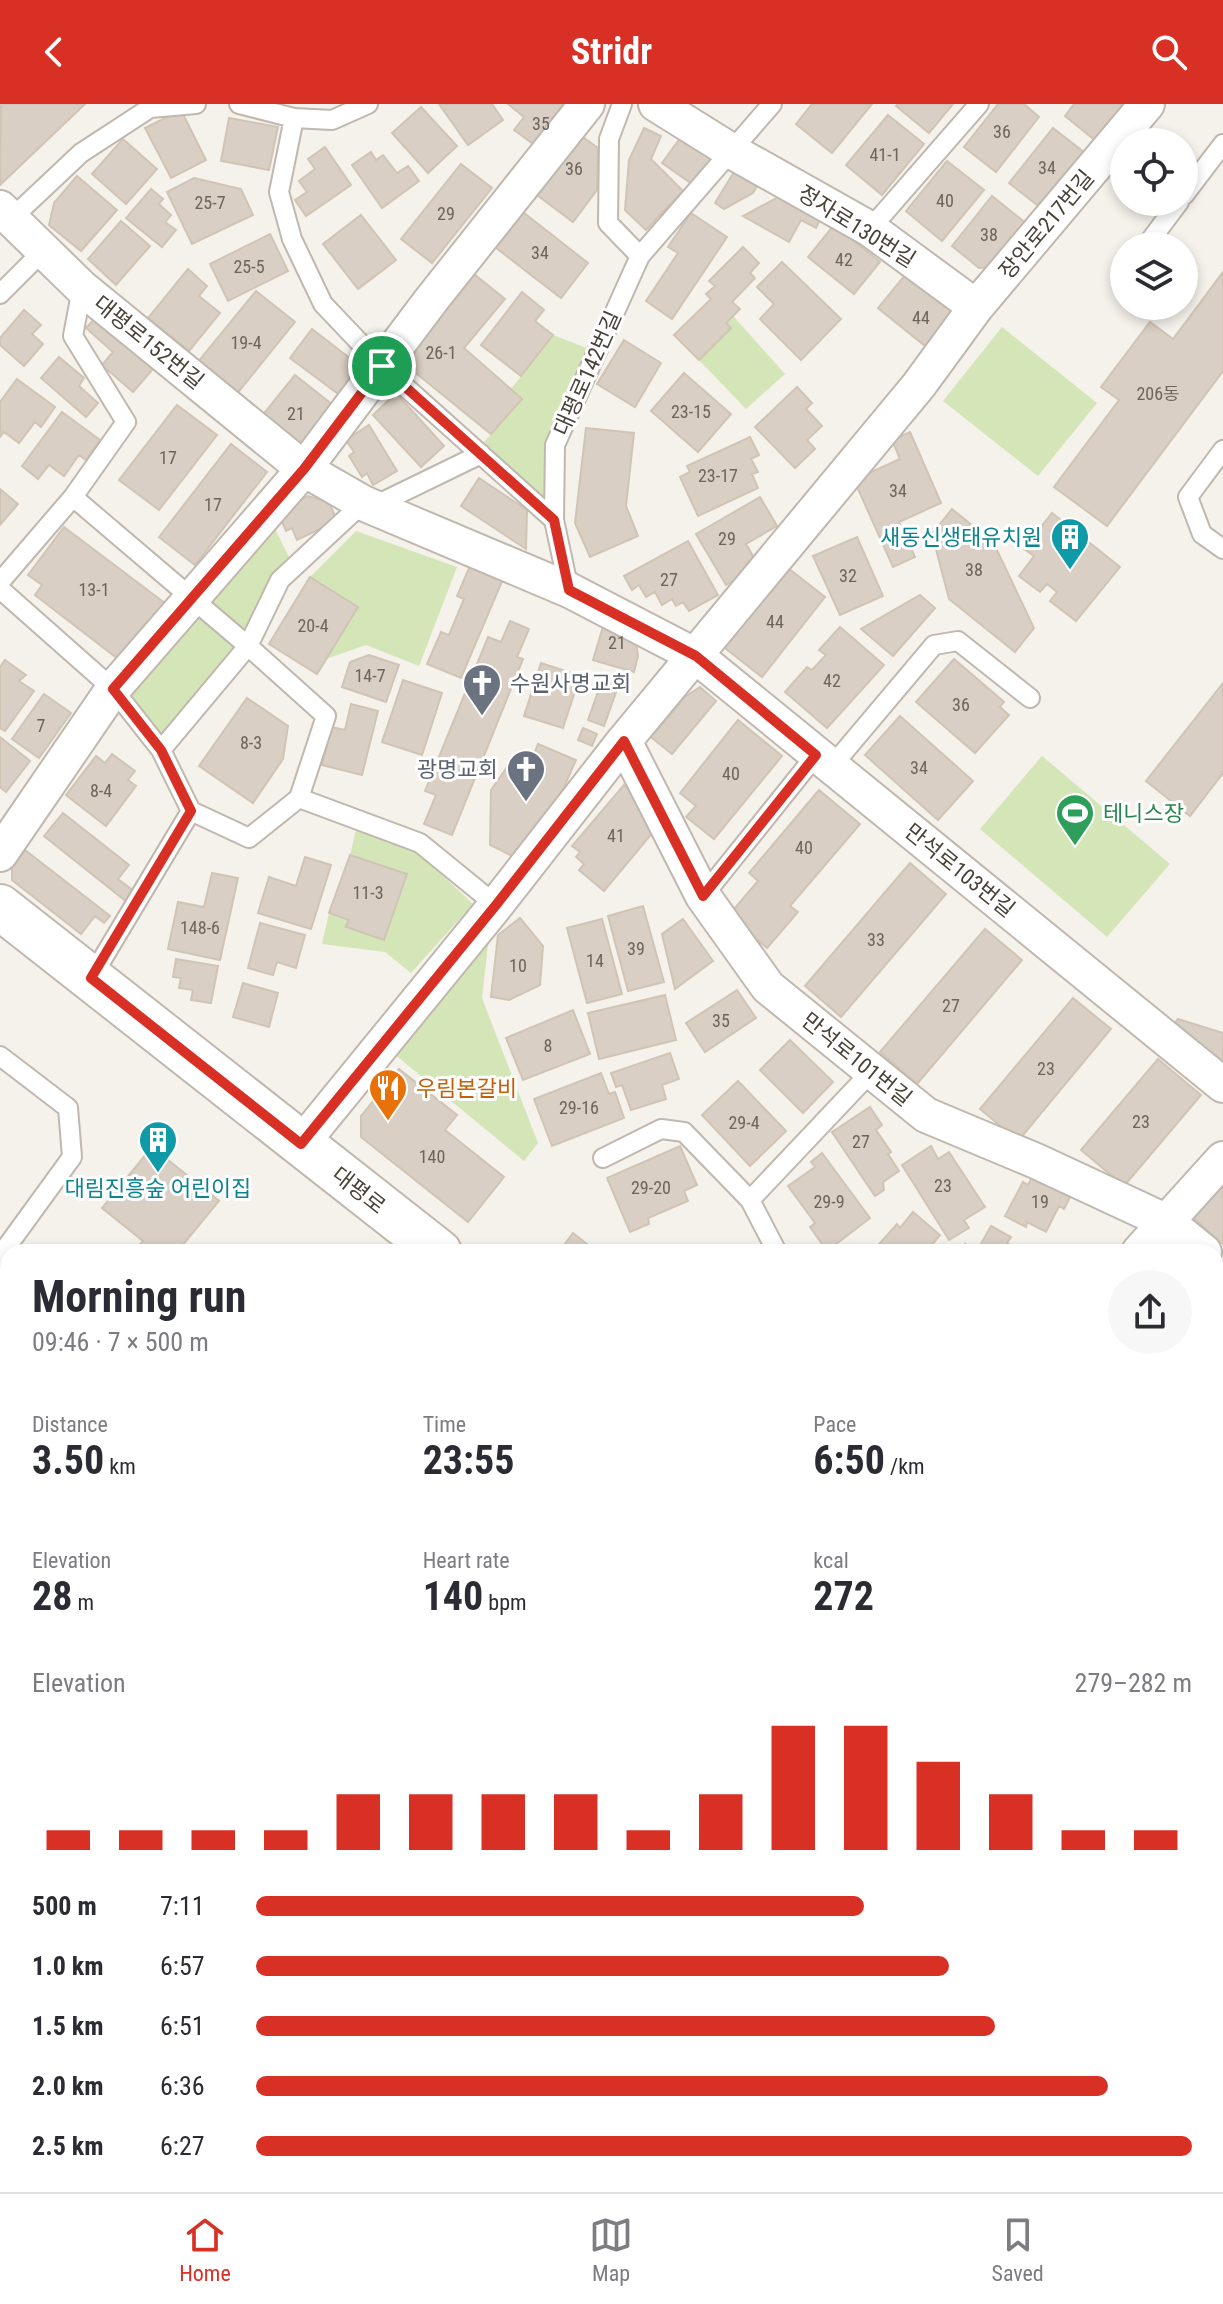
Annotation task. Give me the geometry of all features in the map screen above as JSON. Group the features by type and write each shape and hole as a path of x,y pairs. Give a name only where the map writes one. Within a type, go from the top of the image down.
{"street":[{"path":"0,854 113,689 304,469 587,104"},
{"name":"정자로130번길","path":"656,104 733,152 870,229 976,307"},
{"name":"장안로217번길","path":"976,307 1147,104"},
{"name":"대평로152번길","path":"6,213 82,288 304,469 368,505 569,590"},
{"path":"301,1144 496,905 624,741 919,385 976,307"},
{"path":"569,590 696,656"},
{"name":"만석로103번길","path":"696,656 1223,1085"},
{"name":"만석로101번길","path":"624,741 703,896 768,987 926,1115 1036,1161 1167,1222 1194,1244"},
{"name":"대평로","path":"0,907 429,1244"},
{"path":"1146,1244 1223,1159"}],"lane":[{"path":"6,213 81,153 150,108 196,104"},
{"path":"239,104 294,118 332,120 368,104"},
{"path":"622,104 609,139 608,223 640,256 772,104"},
{"path":"870,229 979,104"},
{"path":"294,118 279,192 292,239 323,304 382,366 554,520"},
{"path":"1198,177 1223,144"},
{"path":"0,294 43,251"},
{"name":"대평로142번길","path":"569,590 554,520 555,445 640,256"},
{"path":"0,582 73,497 126,422 73,336 82,288"},
{"path":"1223,450 1188,497 1202,534 1223,549"},
{"path":"161,750 248,646 280,580 368,505 481,454"},
{"path":"0,589 113,689 161,750 191,811 249,838 299,798 326,716 73,497"},
{"path":"703,896 824,760 934,645 958,641 1030,698"},
{"path":"299,798 420,843 496,905"},
{"path":"91,978 191,811"},
{"path":"0,1056 68,1108 72,1157 6,1235"},
{"path":"750,1200 872,1071"},
{"path":"603,1158 661,1129 684,1132 750,1200 773,1244"}],"green space":[{"path":"733,316 785,374 746,409 699,360 731,328 726,323"},
{"path":"1002,327 1097,403 1038,476 943,401"},
{"path":"553,335 589,349 547,440 544,502 484,442 522,399 511,389"},
{"path":"269,517 291,561 246,635 199,598"},
{"path":"356,531 457,567 419,666 366,645 326,659 358,607 310,577"},
{"path":"193,609 239,647 160,738 124,691"},
{"name":"테니스장","path":"1042,756 1170,864 1107,937 980,829"},
{"path":"356,830 415,850 473,904 411,973 385,952 322,944 329,913 349,920 346,928 384,940 406,874 350,855"},
{"path":"489,936 482,998 538,1143 524,1161 393,1053"}],"building":[{"path":"1,104 85,104 0,185"},
{"path":"439,104 492,104 503,120 468,145"},
{"path":"508,104 576,104 543,151 514,130 524,117"},
{"path":"812,104 872,104 832,153 796,124"},
{"path":"953,104 929,133 896,106"},
{"path":"998,104 1024,104 1039,117 996,172 964,147"},
{"path":"1074,104 1126,104 1096,141 1065,116"},
{"path":"421,107 457,146 428,173 392,133"},
{"path":"181,110 206,160 171,178 145,128"},
{"path":"888,115 924,144 882,195 846,165"},
{"path":"229,118 278,127 269,170 221,161"},
{"path":"644,128 661,136 651,159 683,191 646,230 625,210 629,160"},
{"path":"1053,128 1085,153 1041,208 1009,183"},
{"path":"576,132 598,148 597,190 573,222 533,192"},
{"path":"684,133 717,156 695,186 662,163"},
{"path":"123,139 157,169 126,204 92,174"},
{"path":"325,147 351,185 306,216 295,200 307,192 299,181 315,169 308,159"},
{"path":"371,152 376,160 383,155 397,173 408,166 419,181 382,208 352,165"},
{"path":"947,161 984,190 942,241 906,211"},
{"path":"461,164 492,188 432,263 401,239"},
{"path":"737,167 760,181 753,193 724,209 715,203"},
{"path":"77,176 117,210 81,251 49,225 54,203"},
{"path":"194,178 241,189 253,215 192,244 167,192"},
{"path":"151,189 163,199 159,204 171,215 165,222 176,230 162,247 126,218"},
{"path":"784,194 822,216 816,228 801,220 789,242 743,216"},
{"path":"992,196 1027,224 993,267 979,268 952,246"},
{"path":"519,209 588,263 561,298 491,244"},
{"path":"691,213 727,237 672,319 646,301 678,253 668,247"},
{"path":"361,215 396,260 358,289 323,244"},
{"path":"121,221 150,246 116,285 88,259"},
{"path":"834,225 880,262 854,294 808,257"},
{"path":"270,234 288,271 228,301 210,264"},
{"path":"743,247 759,263 750,273 755,278 732,302 740,309 726,323 731,328 699,360 674,335 711,299 706,294 715,286 709,281"},
{"path":"782,262 841,319 801,360 760,319 774,304 757,287"},
{"path":"188,269 207,286 199,296 220,313 189,351 148,318"},
{"path":"1223,272 1223,371 1107,526 1054,487 1119,400 1101,387 1150,322 1173,339 1187,320 1198,320 1198,306"},
{"path":"474,274 505,299 464,348 522,399 491,434 417,374 413,357 418,341"},
{"path":"906,274 952,311 950,326 930,350 878,308"},
{"path":"256,291 295,322 236,395 197,363"},
{"path":"522,292 544,310 535,321 553,335 521,376 481,345"},
{"path":"24,310 41,325 32,334 43,344 24,366 0,345 0,338"},
{"path":"100,313 158,363 133,392 102,365 113,352 86,328"},
{"path":"312,329 351,359 356,377 341,396 290,358"},
{"path":"624,340 661,363 635,407 597,384"},
{"path":"59,357 84,378 79,386 98,403 86,417 41,378"},
{"path":"684,373 731,414 698,452 651,411"},
{"path":"295,375 334,406 296,452 257,422"},
{"path":"17,379 55,407 41,427 35,422 19,443 4,432 0,437 0,402"},
{"path":"797,387 812,403 806,409 822,426 807,440 815,449 795,468 755,427"},
{"path":"396,393 444,446 421,467 373,415"},
{"path":"177,405 217,435 159,510 119,480"},
{"path":"62,412 100,440 86,460 79,455 64,476 49,465 38,479 22,466"},
{"path":"369,425 397,471 373,485 367,473 362,477 349,456 354,452 346,440"},
{"path":"586,428 634,433 626,506 638,536 590,557 575,523"},
{"path":"910,432 941,503 899,522 915,557 893,567 854,480 900,459 892,440"},
{"path":"750,437 759,455 751,459 758,472 752,474 758,488 698,516 680,477 690,472 687,466"},
{"path":"231,444 267,472 195,565 159,537"},
{"path":"479,478 527,510 526,549 461,506"},
{"path":"0,489 18,504 0,525"},
{"path":"308,496 329,502 337,521 297,540 292,528 286,531 277,510"},
{"path":"760,497 777,526 746,544 759,566 726,585 696,534"},
{"path":"952,509 993,542 1034,628 1015,652 949,599 932,534"},
{"name":"새동신생태유치원","path":"1052,513 1120,567 1076,621 1050,601 1057,592 1047,584 1040,592 1019,576 1034,556 1024,549"},
{"path":"64,527 166,604 122,662 35,595 42,585 28,575"},
{"path":"857,537 883,596 840,615 813,556"},
{"path":"688,541 718,595 689,611 683,602 676,606 672,599 662,605 655,592 646,597 639,585 632,590 624,576"},
{"path":"470,566 503,579 461,678 427,664 441,632 449,635 464,599 457,596"},
{"path":"788,568 825,597 762,677 725,648"},
{"path":"310,577 358,607 317,674 269,644"},
{"path":"920,595 935,608 893,656 861,629"},
{"path":"605,620 634,629 638,656 634,672 593,660"},
{"path":"510,621 529,629 517,657 523,659 452,835 424,824 436,795 425,791 488,637 501,642"},
{"path":"840,627 884,665 827,728 785,692 807,667 812,670 826,655 819,650"},
{"path":"369,655 399,665 386,702 342,687 350,662"},
{"path":"954,659 1004,702 1000,707 1009,715 975,753 916,702"},
{"path":"5,660 26,675 19,681 34,691 5,731 0,728 0,667"},
{"path":"541,663 580,676 563,728 524,716"},
{"path":"604,675 620,681 604,726 588,720"},
{"path":"403,680 442,693 422,755 382,742"},
{"path":"1223,683 1223,773 1190,816 1146,781"},
{"path":"700,687 716,701 672,754 651,737 685,697"},
{"path":"44,694 71,713 39,758 12,739"},
{"path":"247,698 288,726 283,759 253,803 199,766"},
{"path":"351,704 378,711 362,775 322,765 331,727 345,730"},
{"path":"900,716 973,781 938,820 865,755"},
{"path":"738,720 782,756 714,839 686,817 696,806 680,793"},
{"path":"583,728 597,734 592,746 578,740"},
{"path":"0,737 30,761 6,792 0,787"},
{"path":"538,744 576,760 552,814 512,856 490,845 491,790 512,760 531,761"},
{"path":"112,754 135,771 128,780 136,786 106,826 66,795 96,756 105,763"},
{"path":"624,785 645,803 659,825 604,891 579,870 584,864 576,857 580,852 572,846"},
{"path":"819,790 860,824 790,906 798,912 767,948 729,915 758,881 749,873"},
{"path":"63,813 129,865 118,879 135,892 127,902 44,836"},
{"path":"25,850 110,916 104,923 95,916 81,934 12,880 12,867"},
{"path":"350,855 407,874 384,940 346,927 349,920 329,913"},
{"path":"305,857 331,865 311,929 258,913 269,877 296,886"},
{"path":"910,863 946,894 841,1017 805,986"},
{"path":"212,873 238,878 220,960 168,949 178,902 204,907"},
{"path":"643,906 664,982 628,991 608,916"},
{"path":"520,918 543,946 540,985 509,1000 491,997 498,935"},
{"path":"602,919 622,994 587,1003 567,928"},
{"path":"683,919 713,961 675,989 662,934"},
{"path":"260,923 305,935 296,968 277,962 273,975 248,968"},
{"path":"985,929 1022,960 917,1084 880,1052"},
{"path":"176,959 218,966 211,1003 191,1000 193,990 179,988 181,978 173,977"},
{"path":"243,983 278,993 269,1027 233,1017"},
{"path":"737,990 756,1018 705,1052 686,1023"},
{"path":"665,995 676,1040 599,1059 588,1013"},
{"path":"1073,998 1111,1029 1018,1141 980,1109"},
{"path":"573,1010 590,1054 523,1080 506,1038"},
{"path":"1178,1019 1223,1033 1223,1070 1170,1029"},
{"path":"790,1040 833,1082 803,1113 760,1070"},
{"path":"670,1053 679,1079 662,1085 666,1099 631,1110 622,1085 616,1087 611,1073"},
{"path":"1158,1059 1201,1095 1124,1186 1081,1150"},
{"path":"399,1069 457,1115 445,1130 504,1177 468,1222 361,1137 361,1116"},
{"path":"601,1073 609,1094 615,1092 624,1118 552,1146 534,1099"},
{"path":"738,1081 786,1131 750,1166 702,1115"},
{"path":"870,1107 882,1125 876,1130 899,1171 883,1182 884,1190 875,1196 832,1132"},
{"path":"680,1146 697,1185 684,1191 688,1201 648,1218 649,1224 630,1232 607,1178"},
{"path":"931,1146 938,1159 949,1152 985,1207 964,1220 969,1228 949,1240 902,1165"},
{"name":"대림진흥숲 어린이집","path":"152,1147 219,1201 184,1244 141,1244 143,1241 102,1208"},
{"path":"822,1153 870,1218 836,1244 822,1244 810,1227 815,1223 788,1186 815,1167 811,1162"},
{"path":"1032,1177 1070,1197 1064,1209 1059,1206 1046,1232 1027,1222 1026,1227 1005,1216 1023,1182 1028,1185"},
{"path":"1223,1180 1223,1244 1192,1217"},
{"path":"913,1212 940,1235 933,1244 879,1244 897,1224 900,1228"},
{"path":"991,1226 1011,1237 1008,1244 981,1244"},
{"path":"573,1233 587,1244 565,1244"}],"place":[{"name":"새동신생태유치원","path":"1070,571"},
{"name":"수원사명교회","path":"482,717"},
{"name":"광명교회","path":"526,803"},
{"name":"테니스장","path":"1075,847"},
{"name":"우림본갈비","path":"388,1122"},
{"name":"대림진흥숲 어린이집","path":"158,1174"}],"route":[{"path":"382,366 554,520 569,590 696,656 816,755 703,896 624,741 496,905 301,1144 91,978 191,811 161,750 113,689 304,469 382,366"}]}
